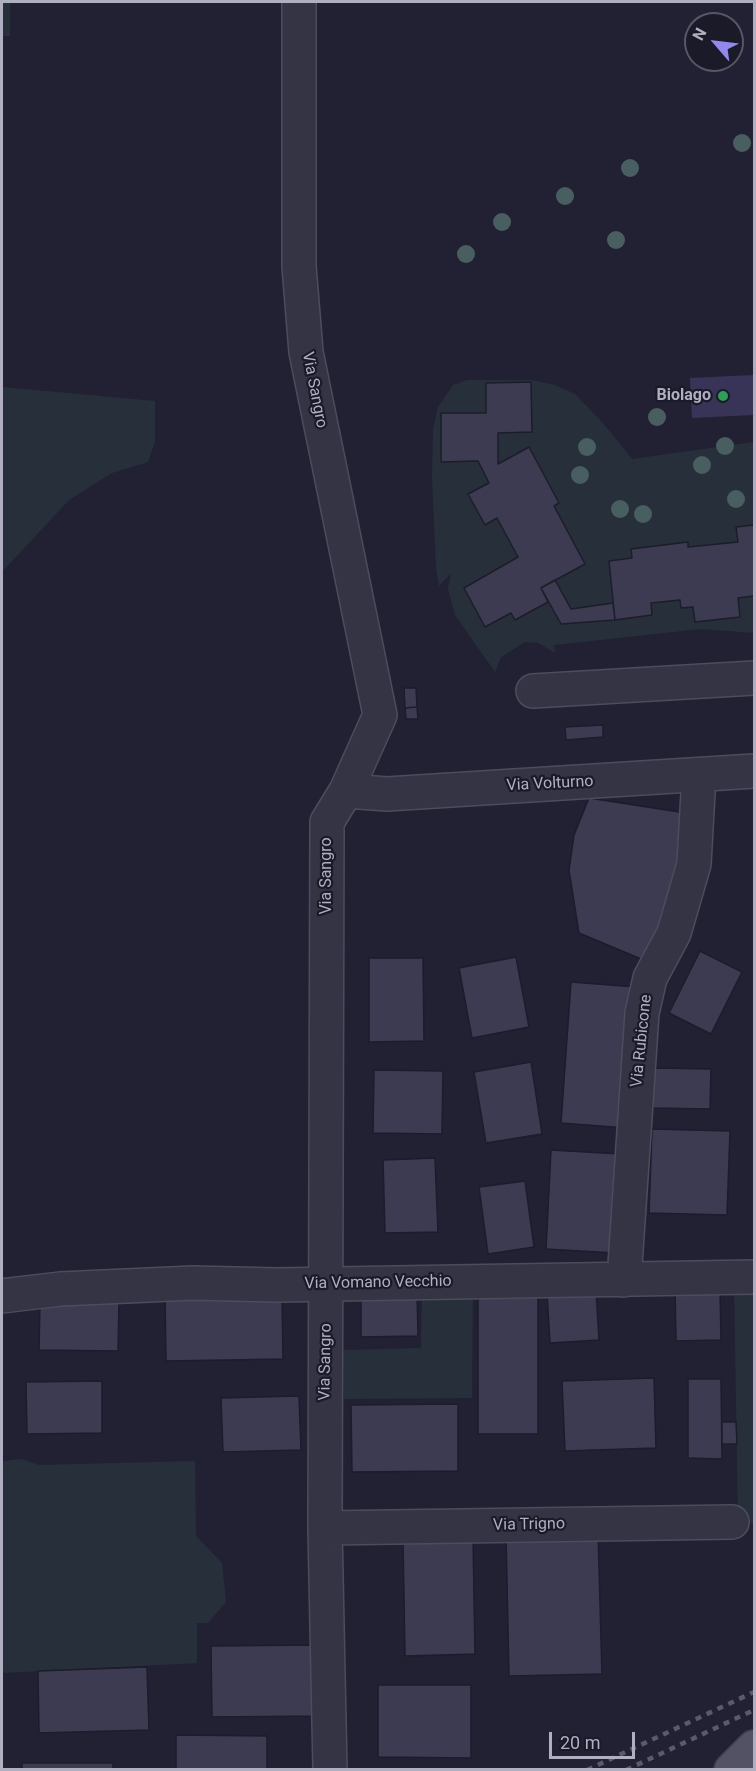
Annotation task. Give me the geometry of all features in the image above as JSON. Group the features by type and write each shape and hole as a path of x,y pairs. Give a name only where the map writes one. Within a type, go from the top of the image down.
{"street":[{"name":"Via Sangro","path":"299,2 299,266 306,352 380,715 346,791 327,822 325,1528 330,1770"},
{"path":"533,691 754,678"},
{"name":"Via Volturno","path":"346,791 387,794 754,771"},
{"name":"Via Rubicone","path":"624,1280 642,1013 650,978 674,933 694,864 699,775"},
{"name":"Via Vomano Vecchio","path":"2,1296 60,1289 193,1283 754,1277"},
{"name":"Via Trigno","path":"325,1528 732,1522"}],"shaded area":[{"path":"2,2 10,2 10,36 2,36"},
{"name":"Biolago","path":"754,375 754,415 692,418 690,378"},
{"path":"467,380 532,380 555,385 575,394 602,422 632,459 754,442 754,633 701,629 554,645 555,653 538,643 525,642 501,657 495,672 455,615 448,589 451,573 439,586 436,568 432,476 433,430 438,407 453,385"},
{"path":"2,387 155,401 155,442 148,462 112,473 69,500 2,572"},
{"path":"754,1279 754,1523 738,1523 734,1280"},
{"path":"422,1287 473,1287 472,1398 344,1399 343,1350 421,1348"},
{"path":"21,1459 39,1465 195,1461 196,1536 222,1563 226,1602 208,1623 197,1623 197,1663 2,1673 2,1466 4,1461"}],"building":[{"path":"531,382 532,432 498,433 498,464 529,447 559,503 554,506 585,564 541,588 548,602 515,620 511,613 485,627 464,588 518,557 497,518 485,525 468,494 489,483 478,461 441,462 441,413 486,413 486,383"},
{"path":"754,525 754,596 738,598 740,617 695,622 693,607 681,608 680,600 651,603 652,615 615,620 609,561 632,558 631,549 688,542 688,547 738,542 736,527"},
{"path":"555,580 571,609 613,603 615,620 561,624 541,588"},
{"path":"404,688 416,688 417,707 405,708"},
{"path":"417,707 418,719 406,719 405,708"},
{"path":"603,725 603,737 566,740 565,727"},
{"path":"589,798 692,814 677,910 641,959 579,933 569,870 574,835"},
{"path":"700,951 742,972 711,1034 669,1013"},
{"path":"516,957 529,1027 472,1038 459,968"},
{"path":"369,958 423,958 424,1041 369,1042"},
{"path":"571,982 636,987 626,1128 561,1123"},
{"path":"531,1062 542,1134 486,1143 474,1072"},
{"path":"654,1068 711,1069 710,1109 653,1108"},
{"path":"374,1070 443,1071 442,1134 373,1133"},
{"path":"652,1129 730,1131 727,1215 649,1213"},
{"path":"551,1150 620,1154 615,1253 546,1249"},
{"path":"435,1158 438,1232 385,1233 383,1160"},
{"path":"525,1181 534,1247 488,1254 479,1187"},
{"path":"675,1289 720,1289 721,1340 676,1341"},
{"path":"596,1290 599,1340 550,1343 547,1293"},
{"path":"361,1291 417,1291 418,1336 361,1337"},
{"path":"478,1294 538,1294 538,1434 478,1434"},
{"path":"282,1295 283,1359 166,1361 165,1297"},
{"path":"40,1301 119,1302 118,1351 39,1350"},
{"path":"654,1378 656,1448 565,1451 562,1381"},
{"path":"688,1379 721,1379 722,1459 688,1458"},
{"path":"102,1381 102,1433 27,1434 26,1382"},
{"path":"299,1396 301,1450 223,1452 221,1398"},
{"path":"458,1404 458,1471 352,1472 351,1405"},
{"path":"722,1422 736,1422 737,1444 722,1444"},
{"path":"598,1532 602,1674 509,1676 506,1535"},
{"path":"473,1536 475,1654 405,1656 403,1538"},
{"path":"317,1645 318,1716 212,1717 211,1646"},
{"path":"147,1667 149,1730 39,1733 38,1671"},
{"path":"378,1685 471,1685 471,1758 378,1757"},
{"path":"176,1735 267,1736 267,1770 176,1770"},
{"path":"22,1763 113,1763 113,1770 22,1770"}],"railway":[{"path":"587,1770 754,1692"},
{"path":"626,1770 754,1710"}],"place":[{"name":"Biolago","path":"723,396"}]}
